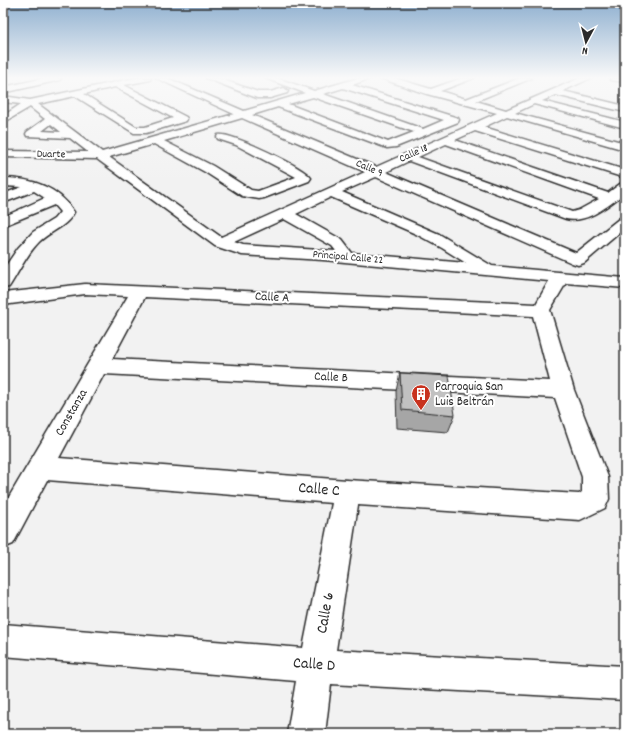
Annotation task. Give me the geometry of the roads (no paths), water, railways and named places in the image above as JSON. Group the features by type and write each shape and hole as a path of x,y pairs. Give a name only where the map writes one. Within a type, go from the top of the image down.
{"street":[{"name":"Principal Calle 22","path":"42,112 220,243 242,250 346,257 625,283"},
{"path":"106,112 134,130 146,130 182,119 169,112"},
{"name":"Calle 9","path":"238,112 578,260"},
{"name":"Duarte","path":"3,154 100,156 248,112"},
{"path":"301,112 387,145 454,120 430,112"},
{"path":"367,112 423,132"},
{"path":"577,112 625,125"},
{"path":"505,113 625,146"},
{"name":"Calle 18","path":"220,243 505,113"},
{"path":"51,119 31,134 72,135"},
{"path":"440,125 462,132"},
{"path":"474,127 625,174"},
{"path":"155,140 209,169 247,193 254,195 259,195 305,178 295,171 240,143 222,137"},
{"path":"446,140 609,198"},
{"path":"408,156 571,216 576,216 592,209 625,187"},
{"path":"3,182 25,183 35,186 55,199 66,209 67,214 46,229 29,244 3,283"},
{"path":"3,199 35,186"},
{"path":"331,192 348,202 364,207 433,236 486,270"},
{"path":"3,222 55,199"},
{"path":"592,209 625,221"},
{"path":"284,213 337,243 342,248 346,257"},
{"path":"591,279 578,260 625,221"},
{"path":"561,276 541,310 563,390"},
{"name":"Calle A","path":"3,299 85,289 541,310"},
{"name":"Constanza","path":"3,534 99,366 139,292"},
{"name":"Calle B","path":"99,366 563,390"},
{"name":"Calle C","path":"40,468 347,492 580,507 596,499 595,478 563,390"},
{"name":"Calle 6","path":"306,734 316,666 347,492"},
{"name":"Calle D","path":"3,640 316,666 625,683"}],"place":[{"name":"Parroquia San Luis Beltrán","path":"421,411"}]}
